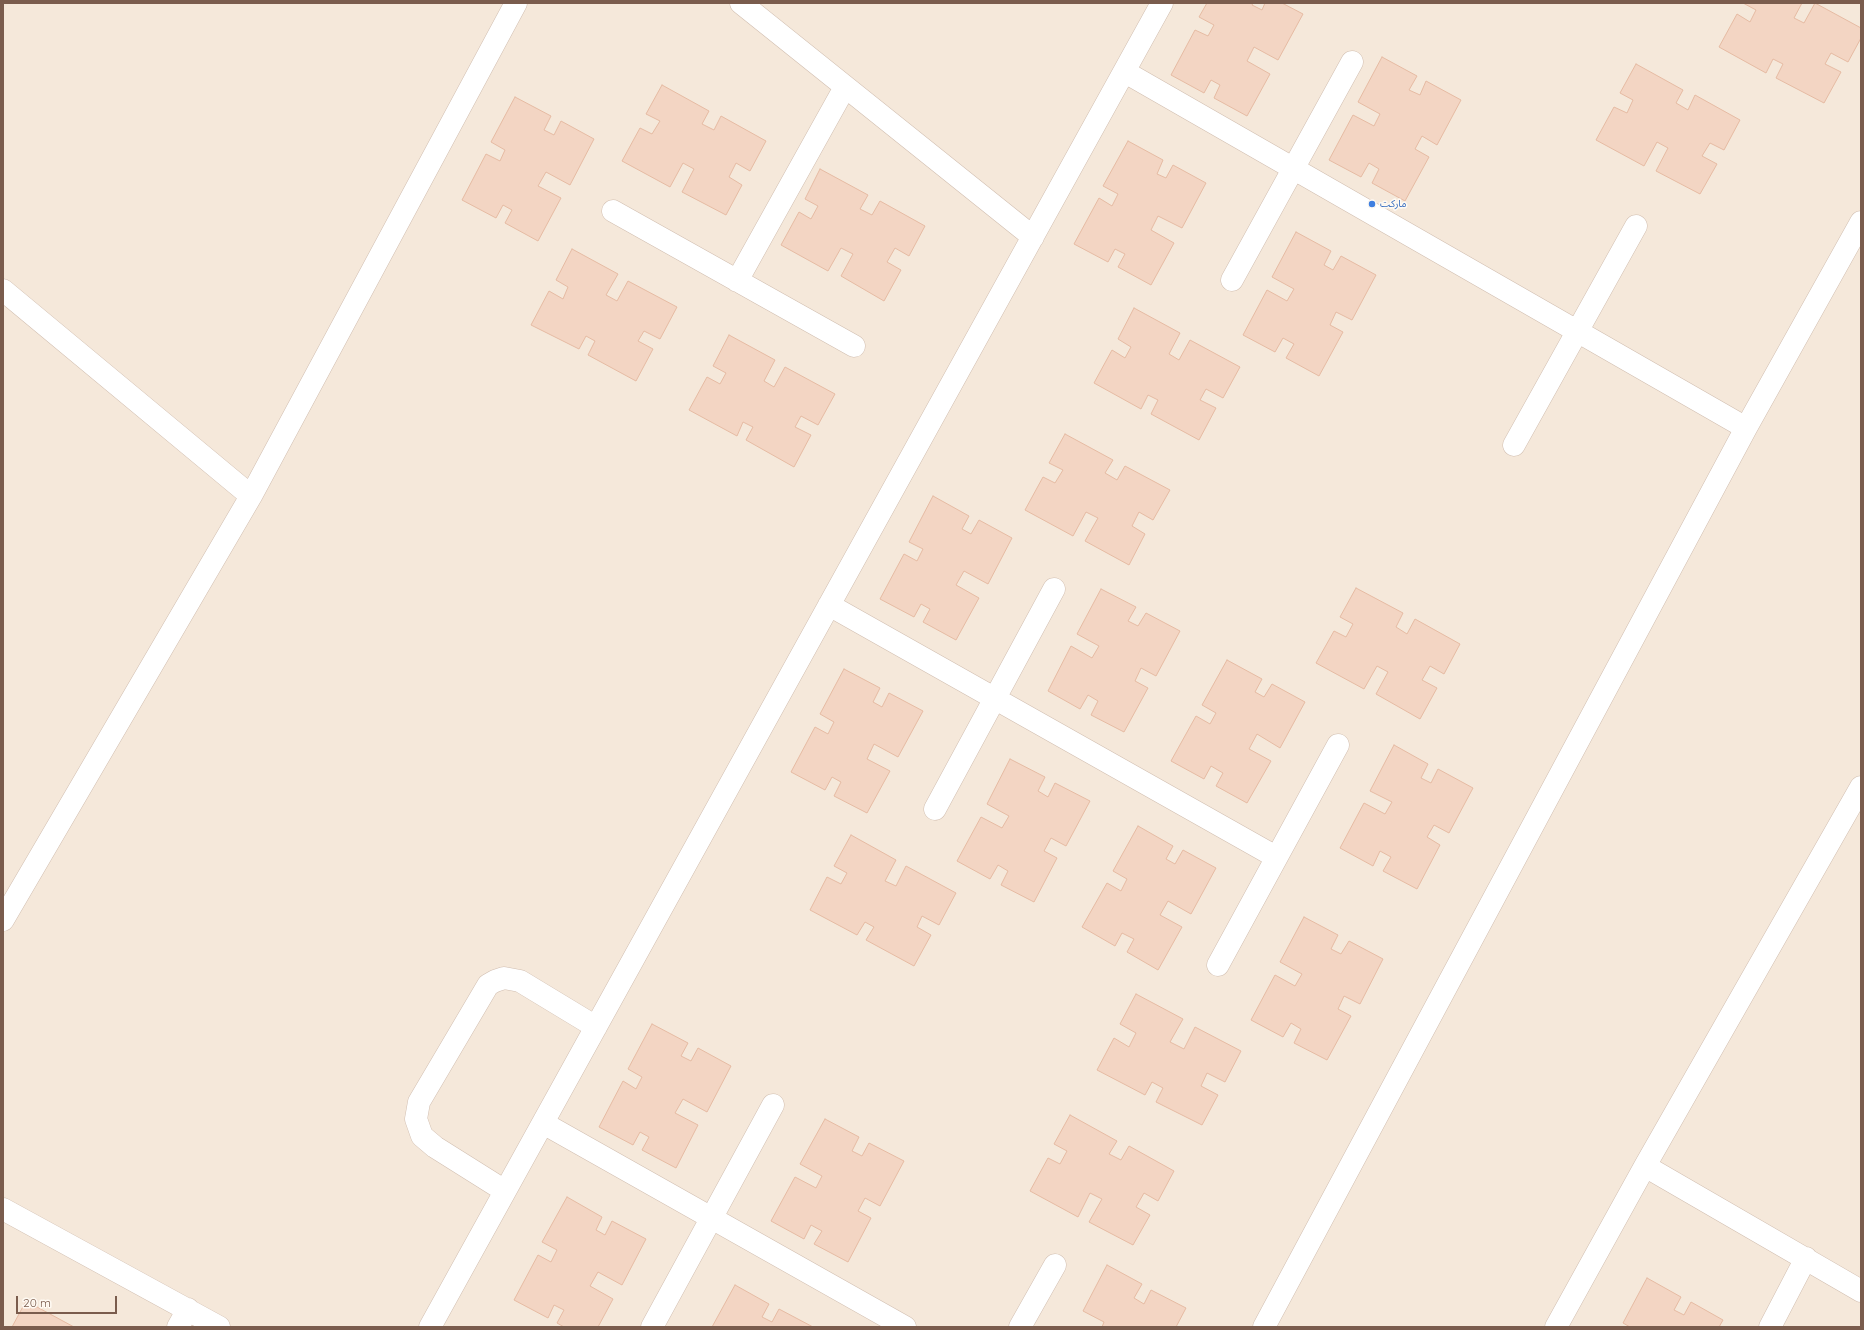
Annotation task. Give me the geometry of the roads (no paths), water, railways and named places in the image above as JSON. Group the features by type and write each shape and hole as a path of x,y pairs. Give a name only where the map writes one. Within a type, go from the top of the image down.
{"street":[{"path":"3,920 251,496 516,3"},
{"path":"742,3 1033,237"},
{"path":"430,1327 1162,3"},
{"path":"1232,280 1352,62"},
{"path":"1125,72 1746,428"},
{"path":"737,281 845,87"},
{"path":"613,211 854,346"},
{"path":"1264,1327 1746,428 1861,222"},
{"path":"1514,445 1636,226"},
{"path":"3,290 251,496"},
{"path":"935,809 1054,589"},
{"path":"829,605 1276,857"},
{"path":"1218,965 1338,745"},
{"path":"1556,1327 1644,1166 1861,787"},
{"path":"505,1192 435,1147 422,1136 416,1119 419,1102 488,985 495,981 504,978 520,981 596,1027"},
{"path":"652,1327 773,1105"},
{"path":"543,1123 905,1327"},
{"path":"1644,1166 1861,1291"},
{"path":"3,1209 183,1318 219,1327"},
{"path":"1770,1327 1806,1258"},
{"path":"1020,1327 1055,1265"}],"place":[{"name":"ماركت","path":"1372,204"}]}
